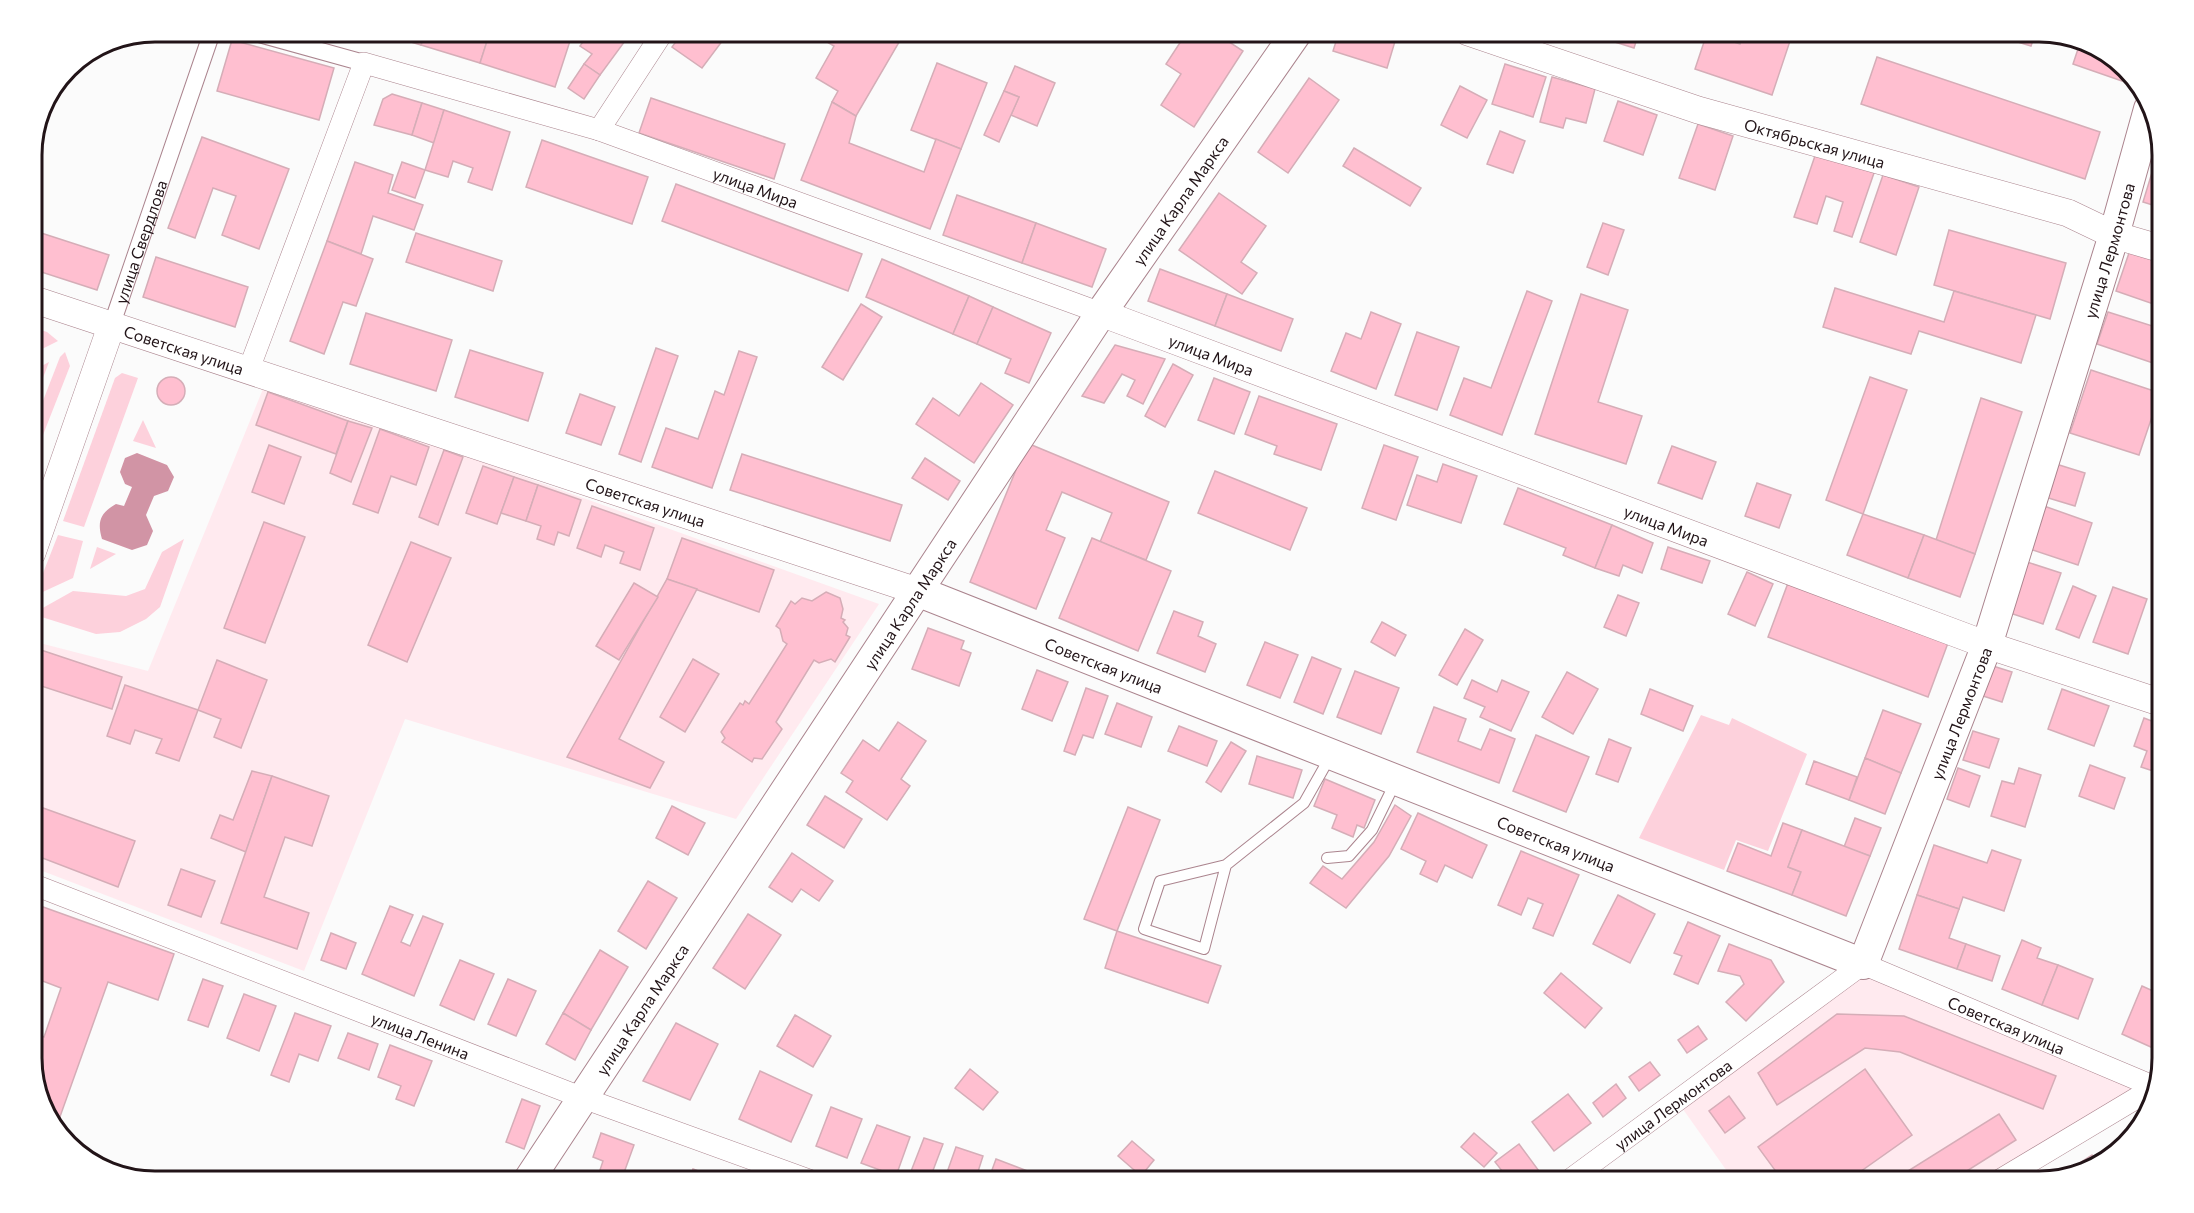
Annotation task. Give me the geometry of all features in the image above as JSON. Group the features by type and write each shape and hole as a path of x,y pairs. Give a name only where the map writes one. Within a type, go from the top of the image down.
{"main road":[{"name":"улица Карла Маркса","path":"535,1171 1101,313 1290,42"},
{"name":"улица Лермонтова","path":"1863,964 1987,645 2114,235 2147,121"},
{"name":"Советская улица","path":"917,591 1863,964"}],"street":[{"name":"улица Свердлова","path":"42,524 209,42"},
{"name":"улица Мира","path":"288,42 599,130 1101,313 1987,645 2152,701"},
{"path":"599,130 656,42"},
{"name":"Октябрьская улица","path":"1497,42 1698,110 2068,213 2114,235 2152,246"},
{"path":"249,369 364,63"},
{"name":"Советская улица","path":"42,302 917,591"},
{"name":"улица Ленина","path":"42,888 583,1098 782,1171"},
{"name":"Советская улица","path":"1863,964 2149,1084"},
{"name":"улица Лермонтова","path":"1583,1171 1863,964"},
{"path":"2016,1171 2146,1092"}],"lane":[{"path":"1226,864 1204,949 1144,929 1160,881 1226,864 1304,803 1331,754"},
{"path":"1327,858 1350,855 1365,839 1372,830 1396,780"}],"shaded area":[{"path":"42,330 47,332 58,341 42,349"},
{"path":"65,352 70,366 42,437 42,403 60,357"},
{"path":"49,362 42,381 42,366"},
{"path":"122,373 138,378 84,527 63,521 115,378"},
{"path":"265,384 879,604 736,819 405,719 304,971 42,871 42,644 148,671"},
{"path":"143,420 156,448 133,441"},
{"path":"137,453 167,465 174,477 168,491 154,496 146,515 153,531 147,545 132,550 102,539 100,523 103,515 111,507 116,504 124,506 132,487 125,484 120,472 125,458"},
{"path":"58,535 83,541 73,578 42,592 42,576"},
{"path":"184,539 160,607 146,619 120,632 96,634 42,617 42,608 73,591 126,596 145,589 162,552"},
{"path":"97,547 116,554 90,569"},
{"path":"1701,715 1729,725 1732,718 1807,754 1768,851 1736,840 1724,870 1639,838"},
{"path":"1865,970 2141,1087 1998,1171 1727,1171 1680,1105"}],"building":[{"path":"231,42 239,42 334,68 319,120 217,91"},
{"path":"422,42 487,42 480,63 421,45"},
{"path":"487,42 570,42 555,87 480,63"},
{"path":"583,42 624,42 600,75 584,64 592,54 580,46"},
{"path":"676,42 722,42 702,68 672,47"},
{"path":"827,42 899,42 856,116 832,102 838,91 816,78 834,46"},
{"path":"1180,42 1229,42 1243,51 1194,127 1161,105 1181,74 1166,64"},
{"path":"1336,42 1395,42 1387,68 1333,51"},
{"path":"1615,42 1636,42 1634,48"},
{"path":"1704,42 1740,44 1741,42 1790,42 1772,95 1695,69"},
{"path":"2018,42 2032,42 2031,46"},
{"path":"2078,50 2102,61 2114,70 2123,79 2122,81 2073,64"},
{"path":"1877,57 2100,132 2085,179 1861,104"},
{"path":"937,63 987,83 961,149 911,130"},
{"path":"584,64 600,75 584,99 568,88"},
{"path":"1505,64 1546,77 1533,117 1492,104"},
{"path":"1015,66 1055,83 1037,126 1011,115 1019,97 1004,91"},
{"path":"1552,77 1595,89 1586,123 1566,118 1563,128 1540,122"},
{"path":"1309,78 1339,100 1288,173 1258,152"},
{"path":"1460,86 1487,100 1467,138 1441,125"},
{"path":"1004,91 1019,97 999,142 984,135"},
{"path":"392,94 422,103 412,135 374,125 383,99"},
{"path":"651,98 785,144 774,179 639,133"},
{"path":"1618,101 1657,115 1643,155 1604,141"},
{"path":"832,102 856,116 849,143 924,172 936,139 961,149 930,229 801,180"},
{"path":"422,103 444,110 434,143 412,135"},
{"path":"444,110 510,132 492,190 468,182 473,168 453,161 448,177 425,170"},
{"path":"1698,124 1733,136 1715,190 1679,178"},
{"path":"1500,131 1525,141 1513,173 1487,164"},
{"path":"202,137 289,169 259,249 222,235 236,196 213,188 195,238 168,228"},
{"path":"542,140 648,177 632,224 526,187"},
{"path":"1354,148 1421,188 1410,206 1343,166"},
{"path":"1817,150 1875,170 1852,237 1834,231 1843,202 1826,196 1817,224 1794,217"},
{"path":"355,162 393,175 388,193 423,205 414,230 373,216 361,254 327,241"},
{"path":"402,162 425,170 415,198 392,190"},
{"path":"2152,172 2152,205 2143,202"},
{"path":"1883,175 1919,187 1896,255 1860,242"},
{"path":"676,184 862,254 848,291 662,221"},
{"path":"1219,193 1266,226 1241,262 1257,273 1242,294 1179,250"},
{"path":"957,195 1036,223 1022,263 943,235"},
{"path":"1036,223 1106,249 1092,287 1022,263"},
{"path":"1603,223 1624,230 1608,275 1587,267"},
{"path":"1949,230 2066,263 2050,319 1934,285"},
{"path":"42,233 109,255 97,290 42,272"},
{"path":"416,233 502,261 493,291 406,262"},
{"path":"327,241 373,259 356,306 343,302 324,354 290,341"},
{"path":"2130,250 2152,258 2152,304 2116,291"},
{"path":"156,257 248,287 235,327 143,297"},
{"path":"882,259 969,296 953,334 866,297"},
{"path":"1160,269 1227,294 1215,326 1148,301"},
{"path":"1835,288 1944,322 1954,291 2036,315 2021,363 1919,331 1911,354 1823,327"},
{"path":"1527,291 1552,301 1502,435 1450,415 1464,378 1491,388"},
{"path":"1227,294 1293,319 1281,351 1215,326"},
{"path":"1581,294 1628,310 1598,402 1642,416 1626,464 1535,434"},
{"path":"969,296 993,307 977,344 953,334"},
{"path":"861,304 882,317 843,380 822,367"},
{"path":"993,307 1051,333 1029,383 1005,373 1011,359 977,344"},
{"path":"1371,312 1401,324 1376,389 1331,371 1346,333 1361,339"},
{"path":"2108,312 2152,326 2152,363 2097,344"},
{"path":"366,313 452,340 436,391 350,364"},
{"path":"1417,332 1459,347 1437,410 1395,395"},
{"path":"1115,345 1165,359 1143,404 1127,396 1135,380 1122,374 1104,403 1082,396"},
{"path":"656,348 678,356 641,462 619,454"},
{"path":"470,350 543,373 528,421 455,397"},
{"path":"739,351 757,357 712,488 652,467 666,428 698,439 715,391 724,395"},
{"path":"1173,364 1193,375 1165,427 1145,416"},
{"path":"2091,370 2152,390 2152,417 2139,455 2070,433"},
{"path":"171,377 181,381 185,391 181,401 171,405 161,401 157,391 161,381"},
{"path":"1870,377 1907,390 1863,514 1826,500"},
{"path":"1214,378 1250,392 1234,434 1198,420"},
{"path":"981,383 1013,405 974,463 916,424 933,398 959,416"},
{"path":"268,392 348,421 336,454 256,425"},
{"path":"580,394 615,407 601,445 566,433"},
{"path":"1259,396 1337,424 1321,470 1274,454 1277,446 1245,434"},
{"path":"1981,398 2022,412 1975,554 1936,540"},
{"path":"348,421 372,428 351,482 330,473"},
{"path":"380,429 429,447 416,485 391,476 378,513 353,504"},
{"path":"1027,443 1169,502 1146,560 1100,542 1112,513 1062,492 1046,530 1065,538 1036,609 970,582"},
{"path":"269,445 301,457 284,504 252,492"},
{"path":"1384,445 1418,457 1396,520 1362,508"},
{"path":"1672,446 1716,462 1702,499 1658,483"},
{"path":"444,450 463,457 438,525 419,517"},
{"path":"742,454 902,505 890,541 730,490"},
{"path":"925,458 960,481 948,500 912,478"},
{"path":"1443,464 1477,476 1461,523 1407,505 1417,475 1437,482"},
{"path":"2056,464 2085,473 2075,506 2045,497"},
{"path":"483,466 514,477 497,524 466,513"},
{"path":"1215,471 1307,508 1290,550 1198,513"},
{"path":"514,477 538,485 526,521 501,513"},
{"path":"1757,483 1791,495 1779,528 1745,516"},
{"path":"538,485 581,500 569,536 558,532 554,545 537,539 541,526 526,521"},
{"path":"1518,488 1612,525 1595,568 1563,555 1566,548 1504,524"},
{"path":"592,506 654,528 640,570 620,563 624,552 605,545 601,557 577,548"},
{"path":"2044,506 2092,523 2078,565 2030,549"},
{"path":"1863,514 1924,535 1908,578 1847,555"},
{"path":"264,522 305,537 265,643 224,628"},
{"path":"1612,525 1653,543 1642,573 1623,565 1619,576 1595,568"},
{"path":"1924,535 1975,554 1960,597 1908,578"},
{"path":"682,538 774,570 759,612 667,579"},
{"path":"1092,538 1171,571 1138,651 1059,618"},
{"path":"411,542 451,558 407,662 368,645"},
{"path":"1668,547 1710,561 1702,583 1661,569"},
{"path":"2027,562 2061,573 2043,624 2010,613"},
{"path":"1747,572 1773,584 1755,626 1728,614"},
{"path":"667,579 697,589 619,739 664,762 650,788 567,757"},
{"path":"634,583 658,597 619,660 596,646"},
{"path":"1788,583 1948,643 1928,697 1768,637"},
{"path":"2073,586 2096,596 2079,638 2056,629"},
{"path":"2113,587 2147,599 2128,654 2093,642"},
{"path":"826,592 840,598 843,609 841,618 845,620 843,622 848,628 846,635 850,637 835,662 831,659 819,663 814,660 776,722 782,729 762,759 754,758 752,762 722,742 725,738 721,732 740,703 743,705 745,701 749,704 787,644 783,641 780,629 776,626 791,601 795,604 802,598 812,601"},
{"path":"1618,595 1639,603 1626,636 1604,627"},
{"path":"1174,611 1203,622 1198,636 1216,644 1205,672 1157,653"},
{"path":"1382,622 1406,635 1395,656 1371,642"},
{"path":"928,628 964,641 961,649 971,653 959,686 912,669"},
{"path":"1465,629 1483,640 1457,685 1439,675"},
{"path":"1265,642 1298,655 1280,698 1247,685"},
{"path":"42,650 122,677 112,709 42,686"},
{"path":"1312,657 1341,669 1323,714 1294,702"},
{"path":"693,659 719,674 685,732 660,717"},
{"path":"217,660 267,680 241,748 214,737 221,719 198,710"},
{"path":"1993,666 2012,672 2002,702 1983,696"},
{"path":"1037,670 1068,682 1052,721 1022,709"},
{"path":"1355,671 1399,688 1381,734 1337,717"},
{"path":"1567,672 1598,689 1573,734 1542,717"},
{"path":"1472,680 1497,692 1502,680 1529,692 1511,731 1480,717 1485,707 1464,698"},
{"path":"125,685 198,710 179,761 156,753 162,739 135,730 130,744 107,736"},
{"path":"1086,688 1108,696 1093,738 1083,735 1075,755 1064,751"},
{"path":"1650,689 1693,706 1683,731 1641,714"},
{"path":"2062,689 2109,706 2094,746 2048,729"},
{"path":"1117,703 1152,717 1141,747 1105,734"},
{"path":"1434,707 1466,719 1458,741 1481,750 1490,729 1515,739 1499,783 1417,752"},
{"path":"1883,710 1921,724 1901,773 1865,758"},
{"path":"2144,718 2152,721 2152,771 2141,767 2147,751 2134,746"},
{"path":"898,722 926,741 901,779 910,786 887,820 846,792 853,781 841,773 863,740 879,751"},
{"path":"1179,726 1217,741 1207,766 1168,751"},
{"path":"1973,731 1999,739 1989,768 1963,760"},
{"path":"1536,735 1589,757 1566,812 1513,791"},
{"path":"1609,739 1631,748 1618,782 1596,774"},
{"path":"1231,742 1246,751 1221,792 1206,782"},
{"path":"1257,756 1302,770 1293,798 1249,784"},
{"path":"1865,758 1901,773 1885,814 1849,800"},
{"path":"1814,761 1857,777 1849,800 1806,784"},
{"path":"2090,765 2125,778 2114,809 2079,796"},
{"path":"1958,768 1980,776 1969,807 1947,799"},
{"path":"2019,768 2041,775 2025,827 1991,816 2002,781 2014,784"},
{"path":"252,771 272,776 246,852 211,838 220,815 233,820"},
{"path":"272,776 329,796 312,846 285,837 264,897 309,913 297,949 221,923"},
{"path":"1325,779 1375,800 1364,828 1357,825 1353,837 1332,828 1337,815 1314,806"},
{"path":"825,796 862,819 844,848 807,825"},
{"path":"1395,805 1411,816 1389,856 1346,908 1310,883 1323,866 1342,879 1374,842"},
{"path":"672,806 705,823 688,855 656,838"},
{"path":"1128,807 1160,820 1117,931 1084,919"},
{"path":"42,808 135,841 118,887 42,858"},
{"path":"1418,813 1487,845 1472,878 1445,865 1437,882 1420,874 1426,861 1401,849"},
{"path":"1855,818 1881,828 1870,856 1844,847"},
{"path":"1783,823 1802,830 1788,867 1801,872 1792,895 1727,871 1738,843 1771,856"},
{"path":"1802,830 1870,856 1846,916 1792,895 1801,872 1788,867"},
{"path":"1934,845 1987,863 1992,850 2021,860 2004,911 1963,897 1959,909 1917,895"},
{"path":"1521,851 1579,875 1553,936 1533,928 1543,904 1528,898 1521,915 1498,905"},
{"path":"792,853 833,881 819,901 801,889 792,902 769,887"},
{"path":"181,869 215,881 201,917 168,905"},
{"path":"648,881 677,898 646,949 618,931"},
{"path":"1618,895 1655,914 1630,963 1593,944"},
{"path":"1917,895 1959,909 1949,938 1966,944 1957,969 1899,949"},
{"path":"390,906 413,915 401,942 410,946 423,916 443,924 414,996 362,974"},
{"path":"42,907 174,954 158,1000 108,982 59,1119 44,1080 42,1036 44,1037 61,988 42,981"},
{"path":"748,914 781,935 745,989 713,968"},
{"path":"1688,922 1720,936 1698,984 1674,974 1682,956 1674,953"},
{"path":"1117,931 1221,966 1208,1003 1105,968"},
{"path":"331,933 356,943 346,969 321,960"},
{"path":"2022,940 2041,948 2037,958 2058,965 2042,1005 2002,989"},
{"path":"1729,944 1771,960 1784,982 1746,1021 1726,1002 1744,984 1740,976 1718,971"},
{"path":"1966,944 2000,956 1992,981 1957,969"},
{"path":"600,950 628,967 591,1030 563,1013"},
{"path":"460,960 494,974 474,1020 440,1005"},
{"path":"2058,965 2093,979 2078,1019 2042,1005"},
{"path":"1561,973 1602,1008 1585,1028 1544,993"},
{"path":"203,979 223,986 208,1027 188,1020"},
{"path":"508,979 536,991 516,1036 488,1024"},
{"path":"2142,986 2152,990 2152,1048 2122,1034"},
{"path":"244,994 276,1006 259,1051 227,1038"},
{"path":"295,1013 331,1026 318,1061 299,1054 289,1082 271,1075"},
{"path":"563,1013 591,1030 575,1060 546,1044"},
{"path":"1837,1014 1904,1016 2056,1076 2043,1109 1900,1052 1865,1048 1777,1105 1758,1073"},
{"path":"795,1015 831,1036 813,1067 777,1046"},
{"path":"676,1023 718,1044 690,1100 643,1081"},
{"path":"1698,1026 1707,1039 1687,1053 1678,1040"},
{"path":"348,1033 378,1044 369,1070 338,1058"},
{"path":"390,1045 432,1061 414,1106 396,1099 401,1086 378,1077"},
{"path":"1650,1062 1660,1075 1639,1091 1629,1077"},
{"path":"970,1069 998,1092 983,1110 955,1088"},
{"path":"1865,1069 1912,1135 1861,1171 1776,1171 1758,1147"},
{"path":"760,1071 812,1095 791,1142 739,1119"},
{"path":"1616,1084 1626,1098 1603,1117 1593,1103"},
{"path":"1568,1094 1591,1123 1554,1151 1532,1122"},
{"path":"1729,1096 1745,1118 1725,1133 1709,1111"},
{"path":"522,1099 540,1106 524,1149 506,1142"},
{"path":"831,1107 862,1119 847,1158 816,1146"},
{"path":"1999,1114 2016,1140 1967,1171 1908,1171"},
{"path":"877,1125 910,1137 898,1171 883,1171 861,1163"},
{"path":"601,1133 634,1145 625,1171 600,1171 603,1161 593,1157"},
{"path":"1474,1133 1497,1153 1484,1167 1461,1147"},
{"path":"924,1138 943,1144 933,1171 911,1171"},
{"path":"1132,1141 1154,1160 1145,1171 1135,1171 1118,1156"},
{"path":"1519,1144 1539,1171 1502,1171 1495,1162"},
{"path":"956,1147 983,1156 978,1171 948,1171"},
{"path":"996,1159 1027,1171 992,1171"}]}
